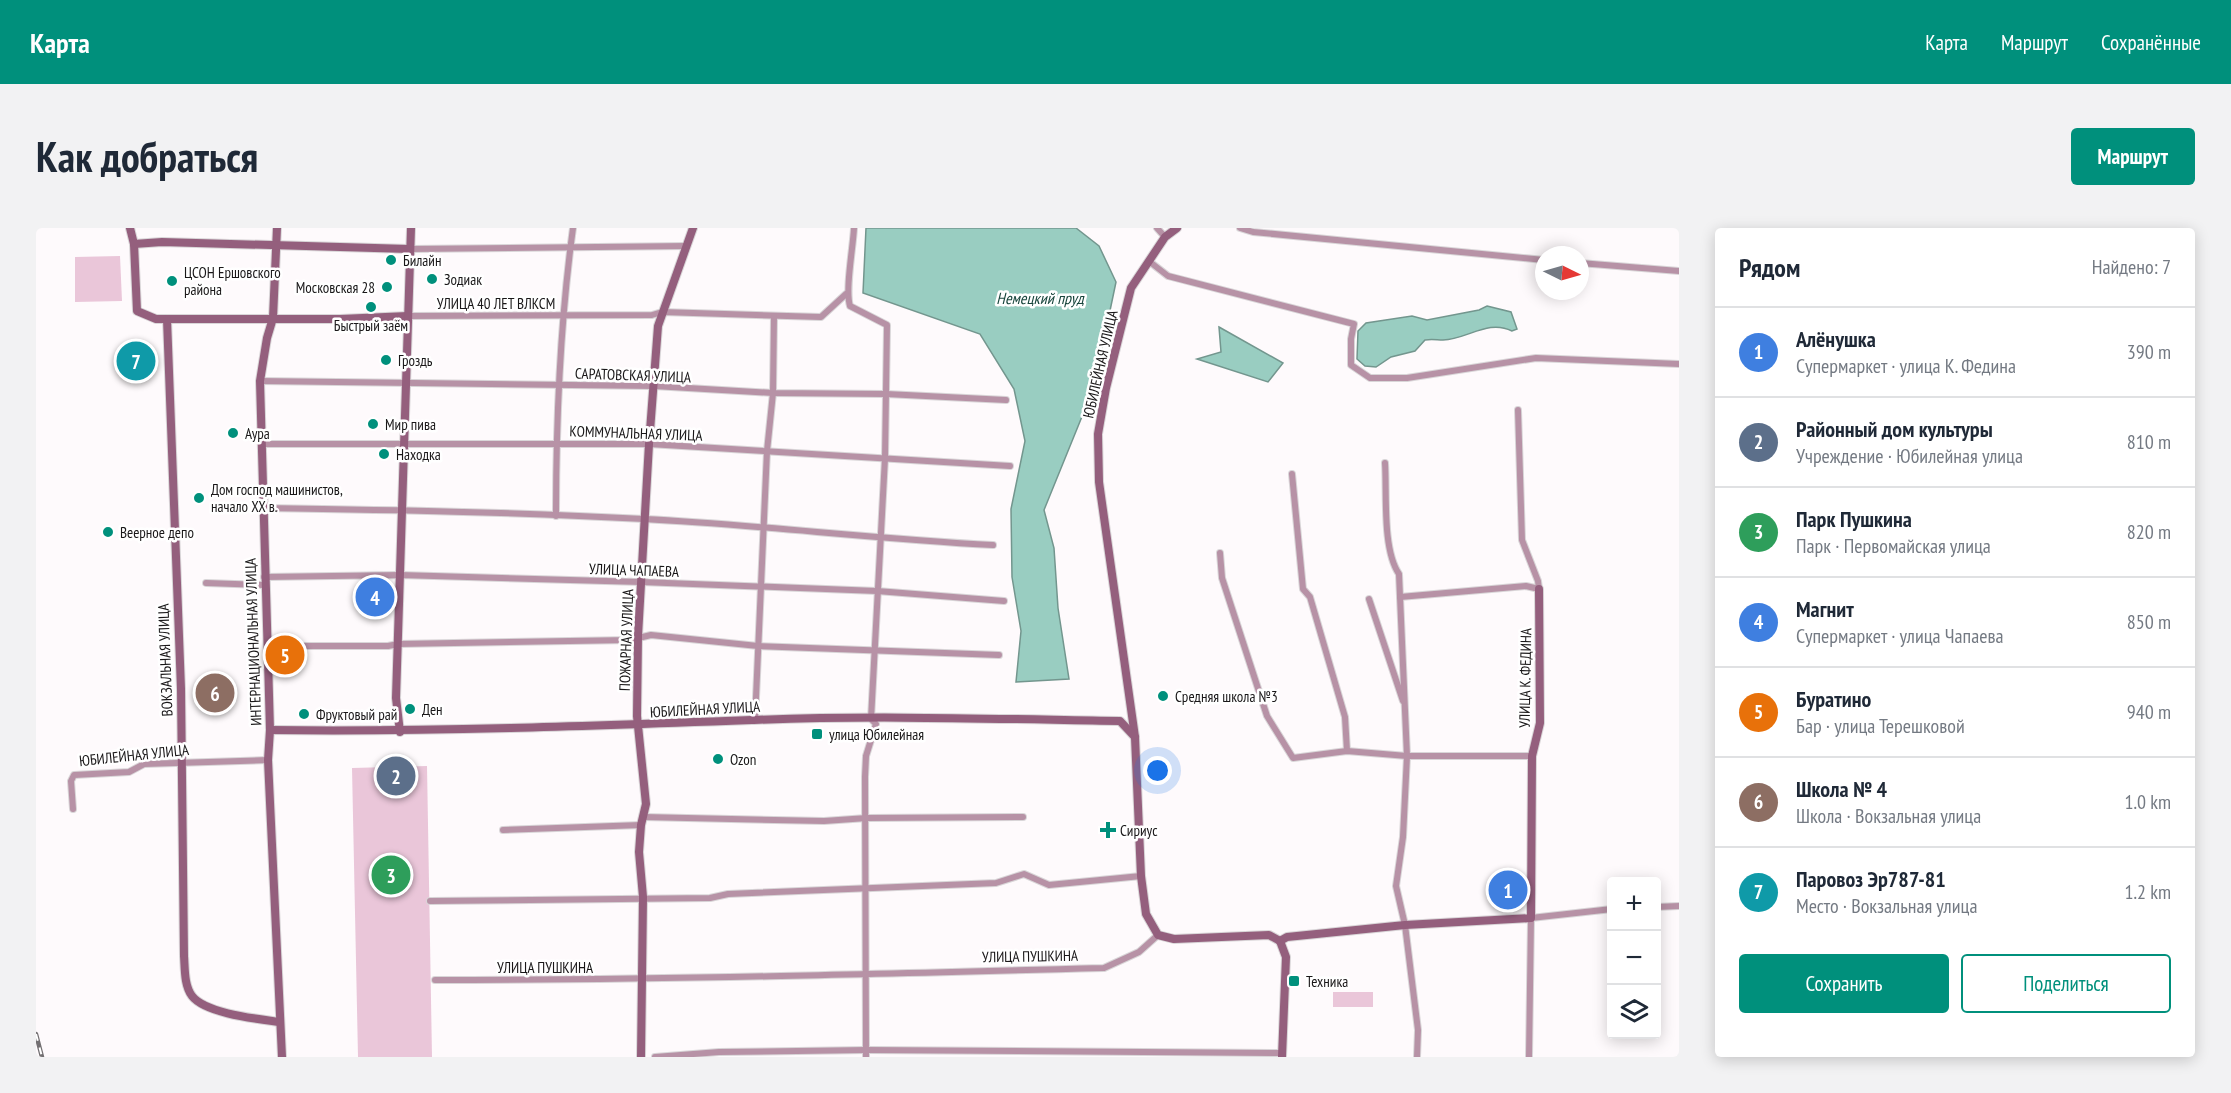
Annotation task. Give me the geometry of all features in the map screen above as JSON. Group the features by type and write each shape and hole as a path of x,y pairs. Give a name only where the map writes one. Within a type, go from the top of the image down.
{"street":[{"path":"130,228 134,244 409,249 571,245 686,246"},
{"name":"ИНТЕРНАЦИОНАЛЬНАЯ УЛИЦА","path":"277,228 273,318 267,338 260,381 263,581 270,730 268,760 282,1057"},
{"path":"400,732 396,698 411,228"},
{"path":"556,516 556,442 563,316 573,228"},
{"name":"ПОЖАРНАЯ УЛИЦА","path":"641,1057 643,897 639,852 646,804 638,725 638,636 649,444 658,326 693,228"},
{"path":"854,228 851,276 846,294 850,306 886,325 885,458 871,719 876,724 866,756 866,1054"},
{"path":"1157,228 1165,237"},
{"name":"ЮБИЛЕЙНАЯ УЛИЦА","path":"1158,935 1146,914 1141,876 1135,737 1099,482 1098,434 1106,388 1131,288 1165,237 1177,228"},
{"path":"1239,228 1253,232 1535,259"},
{"name":"УЛИЦА 40 ЛЕТ ВЛКСМ","path":"134,244 137,311 166,320 652,315 662,312 821,317 846,294"},
{"path":"1150,262 1168,276 1354,324 1351,339 1351,365 1370,378 1407,378 1536,358 1679,364"},
{"path":"1589,264 1679,272"},
{"path":"755,720 767,451 773,393 774,316"},
{"name":"ВОКЗАЛЬНАЯ УЛИЦА","path":"166,320 181,689 180,762 184,956 187,985 194,998 230,1014 280,1022"},
{"name":"САРАТОВСКАЯ УЛИЦА","path":"260,381 654,386 773,393 886,394 1006,400"},
{"name":"УЛИЦА К. ФЕДИНА","path":"1518,410 1522,540 1539,589 1540,723 1532,756 1529,1057"},
{"name":"КОММУНАЛЬНАЯ УЛИЦА","path":"261,444 404,442 649,444 1010,466"},
{"path":"1385,462 1392,565 1399,574 1407,756 1403,837 1396,886 1405,925 1418,1030 1418,1057"},
{"path":"1292,474 1303,589 1310,597 1345,717 1347,752"},
{"path":"262,508 645,519 880,539 993,545"},
{"path":"1220,553 1222,578 1267,716 1284,748 1293,758 1347,752 1407,756 1532,756"},
{"name":"УЛИЦА ЧАПАЕВА","path":"206,584 400,575 877,591 1004,601"},
{"path":"1400,597 1526,586 1539,589"},
{"path":"1369,599 1405,708"},
{"path":"267,646 388,646 630,640 638,636 651,635 758,646 999,655"},
{"name":"ЮБИЛЕЙНАЯ УЛИЦА","path":"270,730 400,732 755,720 1120,721 1135,737"},
{"name":"ЮБИЛЕЙНАЯ УЛИЦА","path":"73,809 71,781 74,775 129,772 144,764 268,760"},
{"path":"503,830 642,821 824,821 867,818 1023,817"},
{"path":"430,901 710,898 728,894 996,883 1024,874 1049,885 1141,876"},
{"path":"1661,907 1679,906"},
{"path":"1280,941 1287,937 1405,925 1531,918 1607,909"},
{"path":"655,1057 719,1052 1282,1055 1286,957 1280,941 1269,935 1174,939 1158,935"},
{"name":"УЛИЦА ПУШКИНА","path":"435,980 642,980 729,975 1104,968 1139,952 1158,935"}],"shaded area":[{"path":"120,256 122,301 75,302 75,257"},
{"path":"427,766 432,1057 358,1057 352,768"},
{"path":"1333,992 1373,992 1373,1007 1333,1007"}],"water":[{"name":"Немецкий пруд","path":"866,228 1076,228 1099,246 1116,282 1094,387 1044,510 1054,548 1058,608 1069,679 1016,682 1021,631 1012,577 1011,509 1025,441 1014,389 980,334 863,293"},
{"path":"1487,306 1511,312 1517,329 1512,331 1495,327 1486,328 1452,339 1425,340 1415,351 1391,357 1376,367 1365,366 1357,359 1358,331 1366,323 1412,316 1427,320 1479,310"},
{"path":"1219,327 1283,363 1268,382 1197,359 1221,352"}],"railway":[{"path":"36,1034 42,1057"}],"place":[{"name":"Билайн","path":"391,260"},
{"name":"Зодиак","path":"432,279"},
{"name":"ЦСОН Ершовского района","path":"172,281"},
{"name":"Московская 28","path":"387,287"},
{"name":"Быстрый заём","path":"371,307"},
{"name":"Гроздь","path":"386,360"},
{"name":"Паровоз Эр787-81","path":"136,361"},
{"name":"Мир пива","path":"373,424"},
{"name":"Аура","path":"233,433"},
{"name":"Находка","path":"384,454"},
{"name":"Дом господ машинистов, начало XX в.","path":"199,498"},
{"name":"Веерное депо","path":"108,532"},
{"name":"Магнит","path":"375,597"},
{"name":"Буратино","path":"285,655"},
{"name":"Школа № 4","path":"215,693"},
{"name":"Средняя школа №3","path":"1163,696"},
{"name":"Ден","path":"410,709"},
{"name":"Фруктовый рай","path":"304,714"},
{"name":"улица Юбилейная","path":"817,734"},
{"name":"Ozon","path":"718,759"},
{"name":"Районный дом культуры","path":"396,776"},
{"name":"Сириус","path":"1108,830"},
{"name":"Парк Пушкина","path":"391,875"},
{"name":"Алёнушка","path":"1508,890"},
{"name":"Техника","path":"1294,981"}]}
